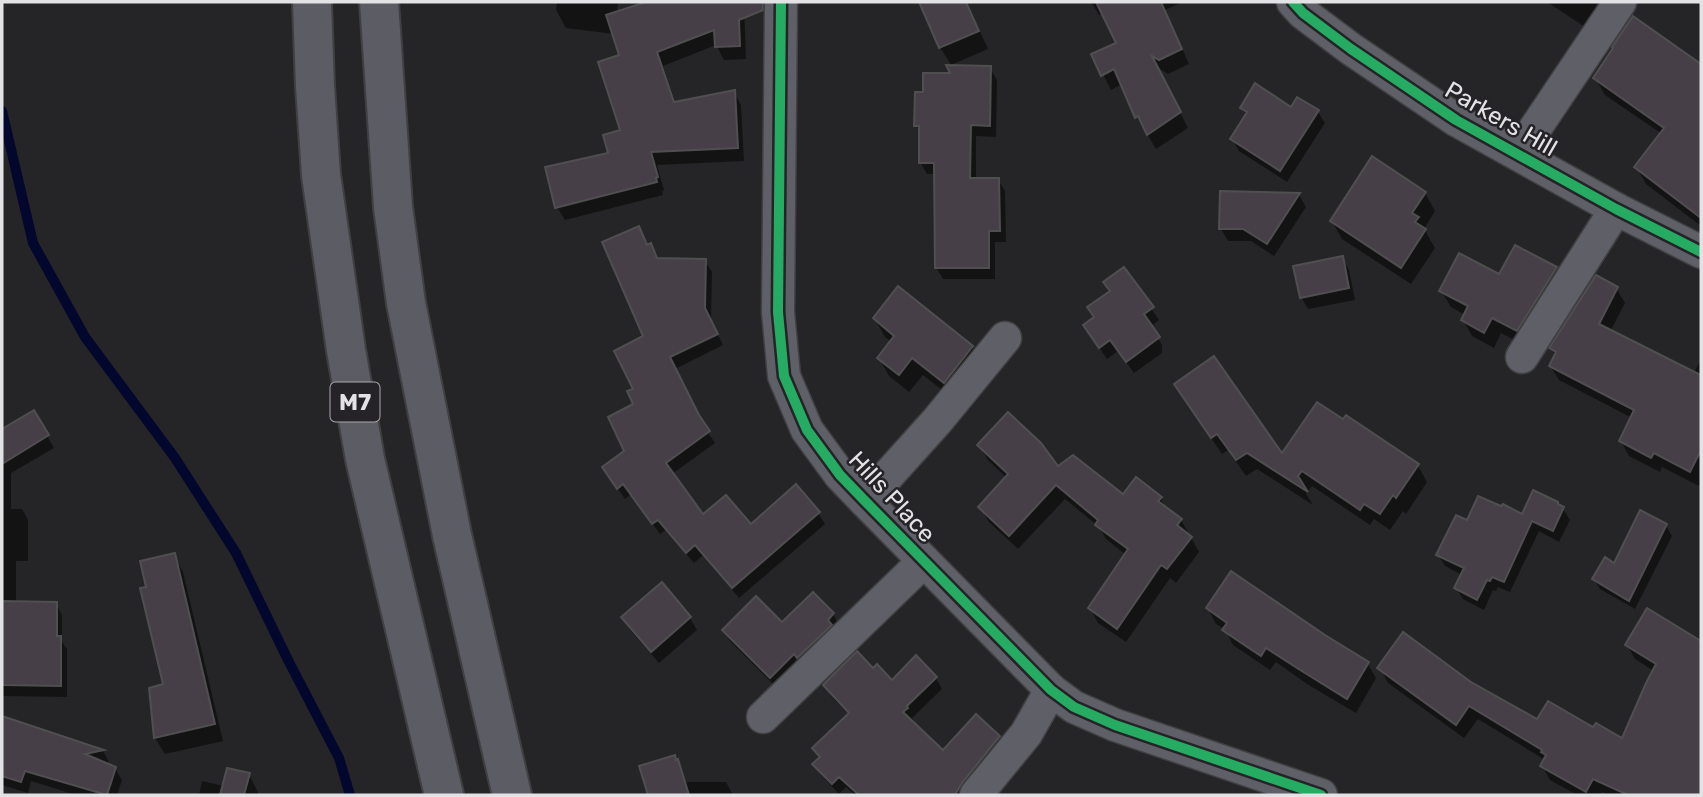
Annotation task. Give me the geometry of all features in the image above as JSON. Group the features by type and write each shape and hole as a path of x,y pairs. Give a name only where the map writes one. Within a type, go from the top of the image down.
{"highway":[{"name":"M7","path":"312,2 321,175 346,350 365,459 444,795"},
{"path":"379,2 393,207 406,303 452,536 512,795"}],"street":[{"name":"Hills Place","path":"781,2 778,312 784,376 807,430 840,475 865,501 1051,690 1074,707 1115,725 1321,795"},
{"path":"1518,154 1620,2"},
{"name":"Parkers Hill","path":"1302,5 1351,49 1456,120 1616,209 1701,252"},
{"path":"1522,357 1616,209"},
{"path":"865,501 937,421 1005,338"},
{"path":"763,717 925,561"},
{"path":"976,795 1026,734 1051,690"}],"building":[{"path":"646,2 763,2 763,10 739,20 740,46 715,47 714,30 657,52 674,102 735,90 738,148 651,152 657,182 555,208 545,167 608,153 603,135 620,130 598,62 619,55 606,15"},
{"path":"919,2 966,2 979,31 939,48"},
{"path":"1096,2 1161,2 1182,49 1159,60 1152,56 1181,112 1147,135 1138,116 1135,118 1114,69 1101,76 1091,54 1116,43"},
{"path":"1633,16 1701,64 1701,218 1634,167 1664,128 1593,78"},
{"path":"946,65 991,66 990,126 971,125 970,178 999,178 1000,231 989,231 989,268 935,268 934,163 919,163 919,126 914,126 915,92 923,92 923,73 950,73"},
{"path":"1255,83 1291,107 1297,97 1319,110 1280,171 1230,139 1247,112 1240,108"},
{"path":"1372,156 1426,192 1412,213 1419,217 1415,222 1426,229 1401,268 1330,221"},
{"path":"1220,191 1300,193 1267,244 1243,229 1219,229"},
{"path":"639,226 647,245 651,243 657,258 706,259 705,308 718,334 670,357 710,431 666,463 703,514 726,495 751,524 796,484 820,512 732,588 695,545 686,553 658,520 652,524 623,484 617,489 602,467 624,451 608,417 633,404 627,391 633,389 614,351 643,336 602,242"},
{"path":"1515,245 1557,267 1517,331 1492,318 1484,333 1461,320 1468,306 1439,291 1459,253 1499,274"},
{"path":"1343,256 1349,288 1300,298 1293,266"},
{"path":"1124,267 1154,307 1144,314 1160,337 1126,362 1110,340 1099,348 1083,325 1094,317 1087,307 1110,291 1103,282"},
{"path":"1596,275 1618,287 1599,324 1701,375 1701,450 1690,472 1654,453 1651,458 1619,441 1634,410 1549,366 1556,352 1549,348"},
{"path":"898,286 973,346 944,383 912,358 899,375 877,358 894,336 873,318"},
{"path":"1214,356 1282,453 1317,402 1343,419 1346,415 1419,464 1396,498 1393,495 1380,514 1364,504 1360,510 1302,471 1298,476 1308,492 1247,453 1236,460 1217,434 1211,438 1174,384"},
{"path":"34,410 49,435 2,464 2,429"},
{"path":"1008,412 1041,443 1058,466 1073,455 1123,494 1136,477 1162,497 1158,501 1182,519 1177,525 1192,537 1167,569 1161,565 1117,629 1088,608 1128,549 1095,525 1098,520 1056,485 1009,536 978,507 1008,474 977,445"},
{"path":"1533,490 1564,507 1553,531 1532,521 1504,582 1492,577 1490,581 1487,580 1477,600 1454,588 1464,568 1436,555 1456,515 1467,520 1478,496 1522,514"},
{"path":"1640,510 1667,524 1629,601 1592,579 1605,557 1614,563"},
{"path":"175,553 215,724 154,738 149,688 163,684 140,588 146,587 140,561"},
{"path":"1231,571 1369,662 1347,699 1266,648 1261,656 1222,630 1227,623 1206,608"},
{"path":"662,582 691,617 651,652 621,617"},
{"path":"813,592 834,613 828,620 832,625 797,658 794,654 770,678 722,630 756,596 782,622"},
{"path":"2,601 57,602 57,636 61,636 61,686 2,685"},
{"path":"1647,608 1701,641 1701,795 1628,795 1593,779 1586,792 1540,766 1546,755 1542,750 1469,706 1456,725 1377,668 1403,632 1471,682 1537,719 1548,701 1593,727 1596,723 1622,738 1656,664 1625,645"},
{"path":"857,651 873,668 877,664 892,680 916,655 937,677 903,712 943,750 976,714 1000,736 955,795 859,795 839,777 832,784 812,764 820,757 812,748 849,713 823,685"},
{"path":"2,716 104,750 85,754 116,767 107,795 25,771 21,782 2,776"},
{"path":"675,755 689,795 648,795 639,766"},
{"path":"227,768 250,773 244,795 220,795"}],"waterway":[{"path":"2,111 33,243 85,337 175,458 236,553 339,758 350,795"}],"cycle path":[{"path":"781,2 778,312 784,376 807,430 840,475 865,501 1051,690 1074,707 1115,725 1321,795"},
{"path":"1293,2 1303,13 1351,49 1456,120 1616,209 1701,252"}]}
